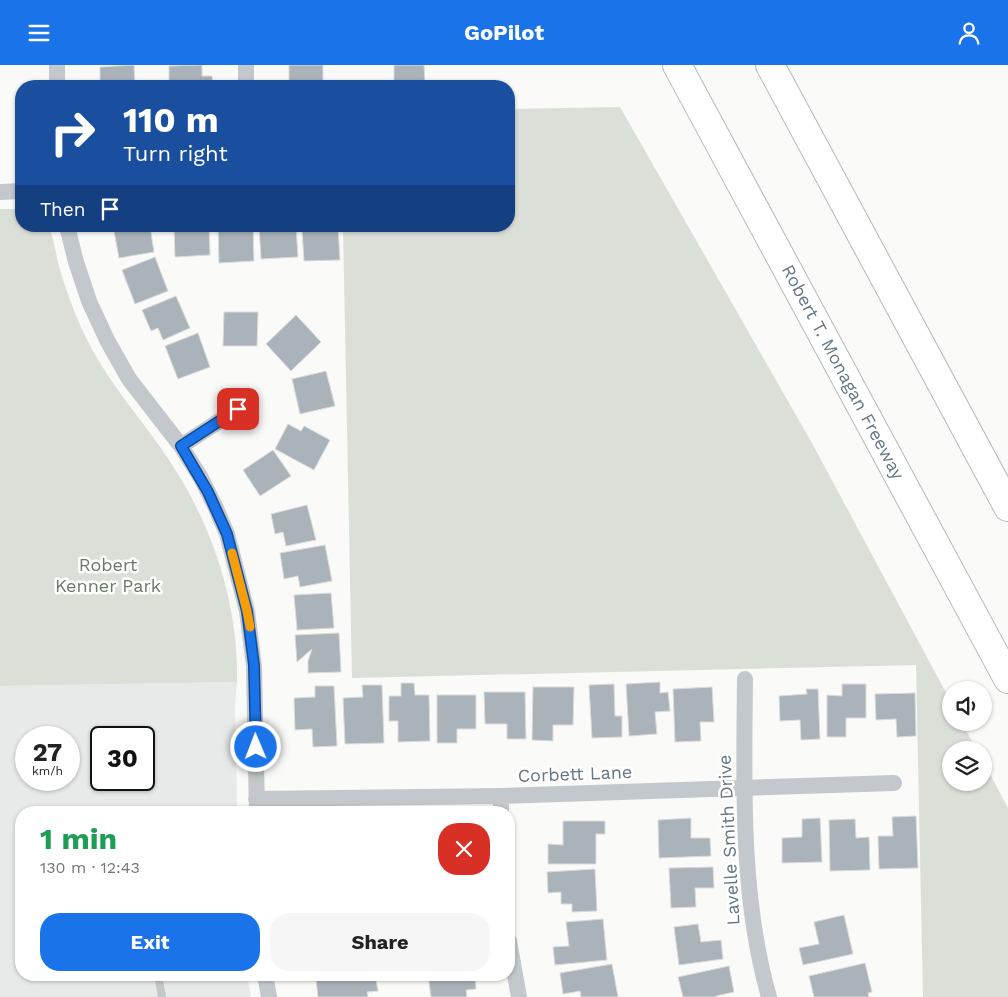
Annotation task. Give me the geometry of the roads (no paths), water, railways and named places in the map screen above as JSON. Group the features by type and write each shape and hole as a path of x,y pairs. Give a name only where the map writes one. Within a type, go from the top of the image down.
{"highway":[{"name":"Robert T. Monagan Freeway","path":"677,65 1008,679"},
{"path":"770,65 1008,507"}],"street":[{"path":"57,65 57,80"},
{"path":"246,65 246,80"},
{"path":"0,192 15,191"},
{"path":"69,232 89,301 107,341 129,379 181,446 208,492 227,534 247,611 254,665 256,806"},
{"path":"181,446 238,409"},
{"name":"Lavelle Smith Drive","path":"745,679 744,789 751,915 760,964 769,997"},
{"name":"Corbett Lane","path":"256,806 894,783"},
{"path":"501,796 502,806"},
{"path":"515,975 519,997"},
{"path":"266,981 269,997"}],"lane":[{"path":"159,981 162,997"}],"park label":[{"name":"Robert Kenner Park","path":"108,576"}]}
